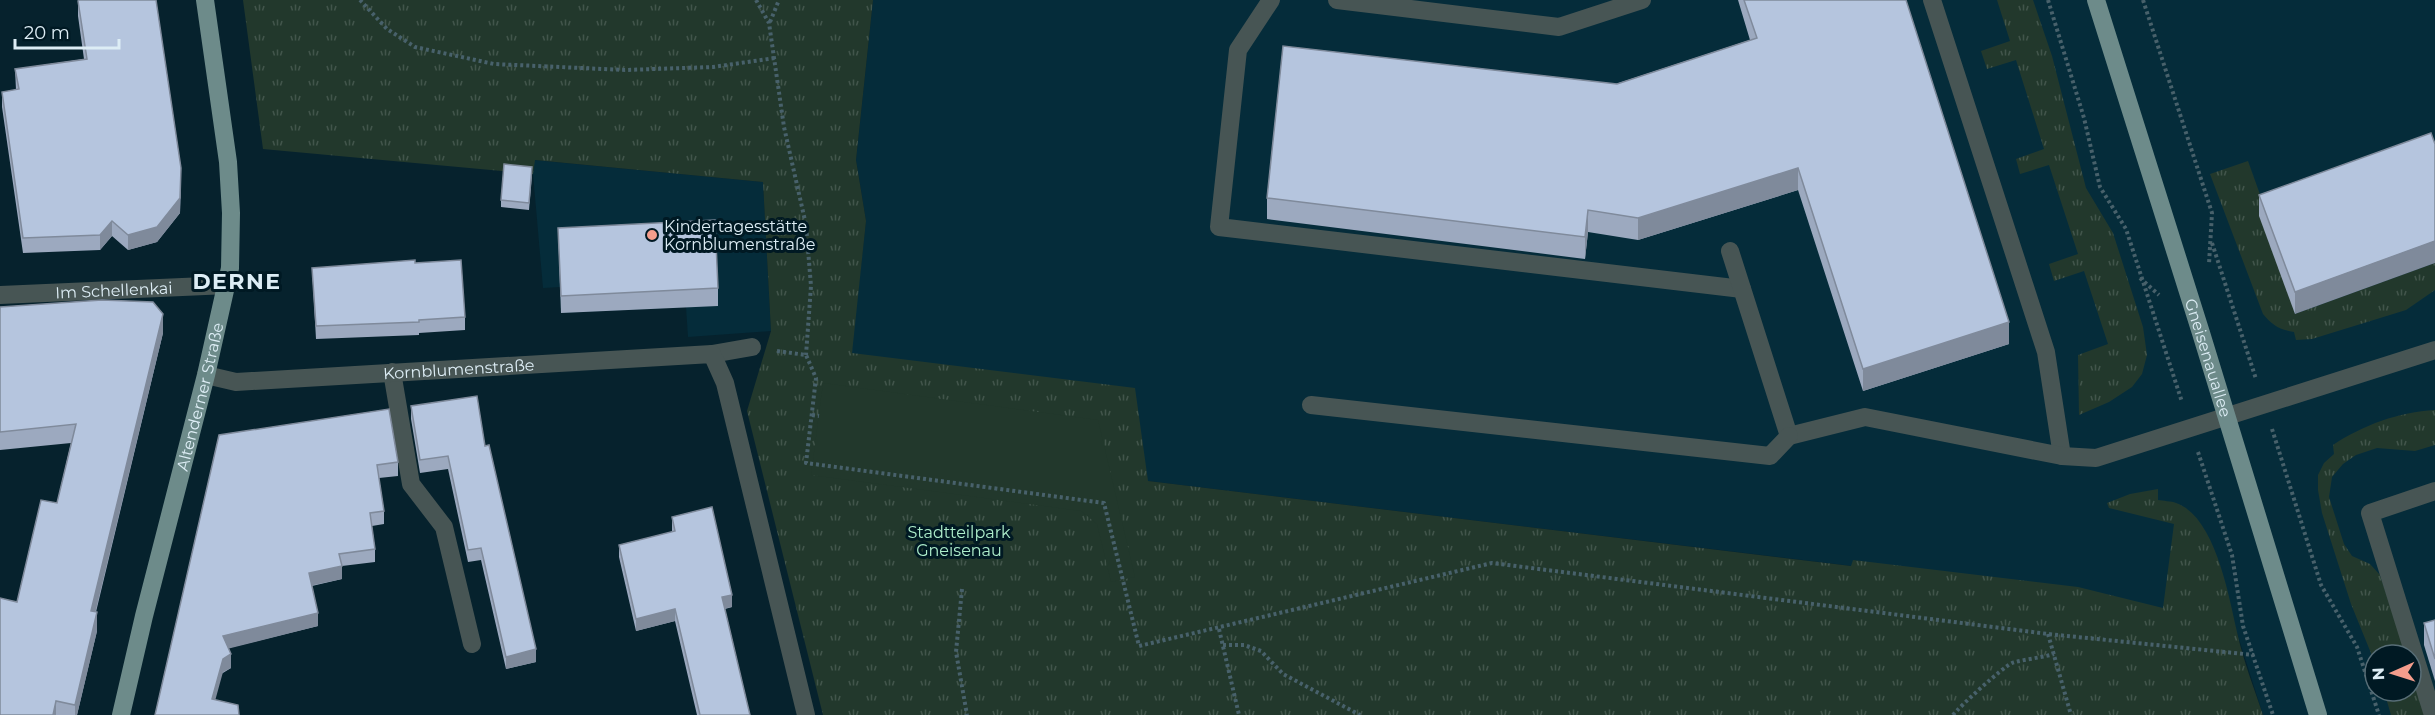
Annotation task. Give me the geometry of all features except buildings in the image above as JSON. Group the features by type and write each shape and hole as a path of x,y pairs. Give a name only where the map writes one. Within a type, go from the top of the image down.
{"main road":[{"name":"Altenderner Straße","path":"121,715 228,285 231,213 228,162 204,0"},
{"name":"Gneisenauallee","path":"2096,0 2318,715"}],"street":[{"path":"1271,0 1238,50 1219,227 1742,289"},
{"path":"1337,0 1559,27 1642,0"},
{"path":"1932,0 2046,352 2062,456"},
{"path":"1730,252 1789,436"},
{"name":"Im Schellenkai","path":"0,295 228,285"},
{"name":"Kornblumenstraße","path":"206,375 236,382 712,354 752,347"},
{"path":"1311,405 1770,456 1789,436 1865,417 2062,456 2096,458 2435,350"},
{"path":"712,354 725,383 806,715"},
{"path":"392,372 411,484 444,527 472,644"},
{"path":"2433,715 2370,513 2435,491"}],"path":[{"path":"360,0 387,29 415,47 494,64 625,70 713,67 775,58"},
{"path":"756,0 769,23 784,127 806,225 812,286 806,355 816,378 806,464 1104,503 1139,646 1492,563 2048,634 2254,655"},
{"path":"769,23 779,0"},
{"path":"2048,0 2084,118 2100,187 2126,229 2140,278 2232,555 2243,626 2273,715"},
{"path":"2143,0 2212,213 2209,266"},
{"path":"2212,243 2321,585 2357,647 2379,715"},
{"path":"752,347 806,355"},
{"path":"812,415 819,416"},
{"path":"962,588 956,652 967,715"},
{"path":"1219,629 1239,715"},
{"path":"2048,634 2072,715"},
{"path":"1223,645 1244,645 1261,651 1283,674 1360,715"},
{"path":"1953,715 1964,701 1975,695 2012,663 2054,654"}],"shaded area":[{"path":"873,0 2435,0 2435,715 2263,715 2237,633 1852,566 1148,481 851,353 866,221 856,160"},
{"name":"Kindertagesstätte Kornblumenstraße","path":"534,160 763,182 771,331 688,337 686,307 561,313 560,287 543,288 533,174"}],"green space":[{"name":"Stadtteilpark Gneisenau","path":"243,0 873,0 856,160 866,221 852,353 1135,388 1148,481 1851,566 1853,560 2078,587 2163,608 2174,524 2109,508 2107,503 2130,494 2158,489 2158,500 2176,503 2189,511 2201,524 2210,540 2218,559 2242,653 2263,715 823,715 747,411 771,331 763,182 535,160 533,174 263,149"},
{"path":"1997,0 2033,0 2052,56 2086,188 2113,233 2143,327 2147,355 2142,374 2132,387 2109,402 2079,415 2078,355 2108,344 2084,271 2054,281 2049,264 2078,254 2049,165 2020,174 2016,159 2044,149 2016,60 1987,69 1981,51 2010,41"},
{"path":"2248,161 2267,214 2295,314 2435,263 2435,290 2406,310 2312,339 2296,340 2294,332 2277,326 2263,314 2210,174"},
{"path":"823,383 1098,420 1135,577 1111,582 1097,524 1081,511 811,475"},
{"path":"2435,410 2435,445 2415,451 2377,448 2356,455 2343,464 2332,477 2329,497 2344,544 2352,556 2370,564 2380,575 2402,643 2367,643 2351,604 2322,513 2318,475 2324,463 2334,454 2333,445 2369,426 2422,411"},
{"path":"2388,703 2421,703 2425,715 2391,715"}],"place":[{"name":"Kindertagesstätte Kornblumenstraße","path":"652,235"}],"district":[{"name":"DERNE","path":"237,281"}]}
